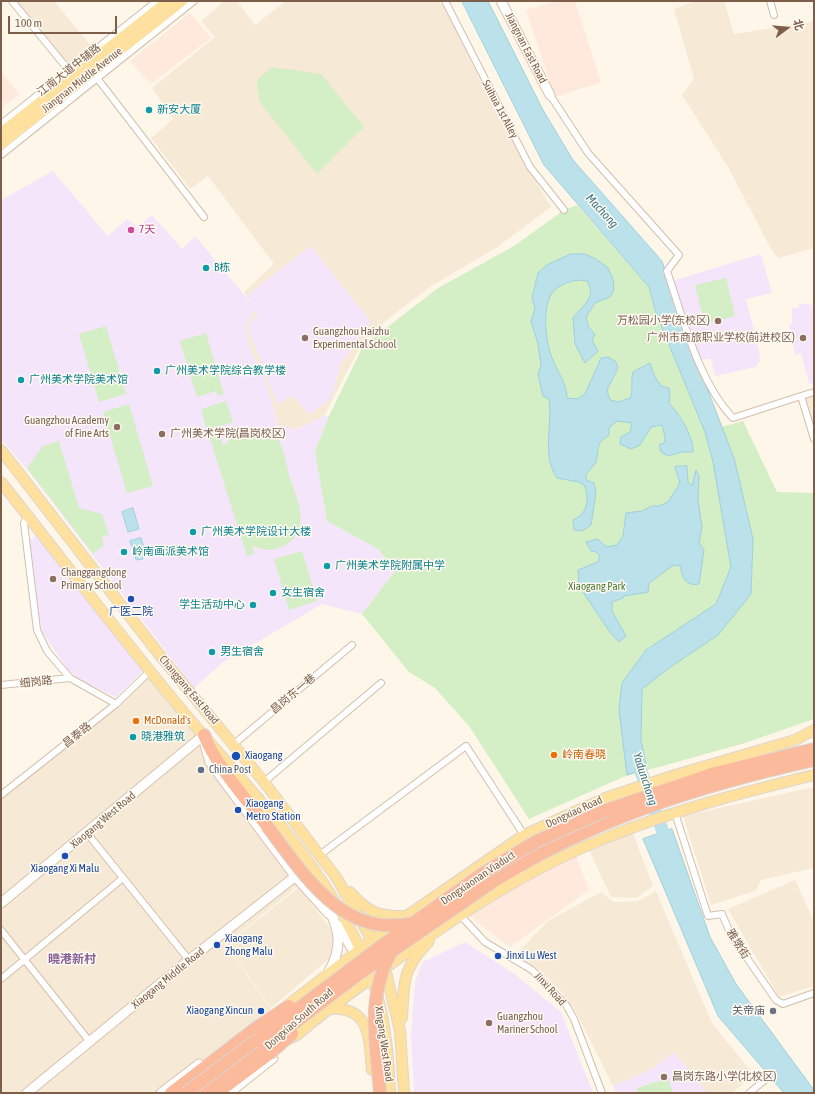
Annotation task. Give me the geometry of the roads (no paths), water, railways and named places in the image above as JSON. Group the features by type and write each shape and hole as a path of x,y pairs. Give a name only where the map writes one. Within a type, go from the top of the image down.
{"highway":[{"path":"204,735 209,749 221,767 267,826 323,896 345,912 367,921 396,925 424,920 448,909 491,883"},
{"path":"733,768 814,742"},
{"name":"Dongxiaonan Viaduct","path":"202,1093 423,916 518,851 560,830 604,811 631,795 662,784 814,749"},
{"name":"Dongxiaonan Viaduct","path":"186,1093 363,965 528,860 578,834 643,809 707,789 814,760"},
{"path":"528,860 610,825 741,787 814,768"},
{"path":"380,1093 374,1013 378,980 394,947 423,916"},
{"path":"171,1093 256,1028 363,965"},
{"path":"217,1093 269,1054 363,965"}],"main road":[{"name":"Jiangnan Middle Avenue","path":"1,144 168,1"},
{"name":"Jiangnan Middle Avenue","path":"1,134 182,1"},
{"name":"Changgang East Road","path":"1,450 162,658 234,744 320,854 336,877 371,938"},
{"name":"Changgang East Road","path":"1,482 150,671 310,864 328,890 363,965"},
{"path":"662,784 795,740 814,730"},
{"path":"363,965 383,969 460,915 537,869 580,848 672,814 814,775"},
{"name":"Dongxiao Road","path":"363,965 371,938 409,916 482,862 524,835 605,798 631,795"},
{"path":"336,877 364,908 382,916 409,916"},
{"path":"401,1036 404,982 406,974 416,956 444,926"},
{"name":"Xingang West Road","path":"371,938 394,999 401,1036 404,1093"},
{"path":"363,965 383,969"},
{"name":"Dongxiao South Road","path":"181,1093 262,1029 294,999 327,974 363,965"},
{"name":"Dongxiao South Road","path":"297,1035 329,1009 363,965"},
{"name":"Dongxiao South Road","path":"207,1093 261,1052 304,1012 363,965"},
{"name":"Xingang West Road","path":"363,965 379,1004 384,1032 390,1093"},
{"path":"379,1004 394,999"},
{"path":"329,1009 341,1008 350,1011 360,1016 364,1021 368,1033 374,1093"},
{"path":"261,1052 297,1035"}],"street":[{"path":"12,1 74,80"},
{"name":"江南大道中辅路","path":"1,155 74,80 157,1"},
{"name":"江南大道中辅路","path":"1,124 74,80 97,78 194,1"},
{"name":"Suihua 1st Alley","path":"445,1 530,166 564,210"},
{"name":"Jiangnan East Road","path":"501,1 550,96"},
{"path":"770,1 774,15"},
{"path":"97,78 204,217"},
{"path":"550,96 588,153 679,255 667,272 694,350 724,408 733,418 814,392"},
{"path":"801,396 814,439"},
{"path":"28,516 24,523 36,630 47,651 70,678 116,704"},
{"name":"昌岗东一巷","path":"234,744 352,645"},
{"name":"昌泰路","path":"2,792 116,704 150,671"},
{"name":"细岗路","path":"1,685 70,678"},
{"path":"264,782 381,683"},
{"path":"204,735 210,762 295,876 334,918 363,965"},
{"name":"Xiaogang West Road","path":"1,903 204,735"},
{"path":"320,854 466,746 524,835"},
{"name":"雅墩街","path":"672,814 708,916 722,914 731,935 776,1000 783,1004 814,993"},
{"path":"87,833 189,960"},
{"path":"310,864 337,928 339,943 337,954 327,974"},
{"name":"Xiaogang Middle Road","path":"27,1093 189,960 310,864"},
{"path":"1,979 25,961 123,878"},
{"path":"428,902 444,926"},
{"name":"Jinxi Road","path":"460,915 485,942 532,970 566,1005 574,1019 602,1093"},
{"path":"1,930 90,1042"},
{"name":"Dongxiao South Road","path":"161,1093 253,1024 294,999"},
{"path":"262,1029 270,1035 272,1041"},
{"name":"Dongxiao South Road","path":"229,1093 265,1064 297,1035"},
{"path":"749,1093 765,1080"}],"water":[{"name":"Machong","path":"462,1 488,1 543,110 573,160 662,261 685,331 734,458 753,539 751,594 718,635 669,668 642,689 641,740 647,768 627,775 619,710 622,683 646,650 716,604 731,567 713,462 705,432 656,313 649,287 544,165"},
{"path":"571,254 585,254 596,259 608,268 613,279 614,290 610,297 595,303 586,317 589,328 595,334 592,341 598,351 585,363 575,344 573,318 590,297 590,287 587,281 576,280 562,285 552,292 548,300 546,310 547,341 552,358 567,393 567,398 577,399 585,394 601,358 608,357 616,362 618,368 607,390 610,400 619,402 630,398 632,392 633,372 650,363 654,375 661,386 669,388 669,403 677,413 688,432 691,439 693,452 682,452 668,456 661,452 659,445 664,443 665,437 662,425 651,427 640,445 631,449 620,444 621,437 630,432 632,423 617,421 609,428 609,435 599,444 596,462 586,475 586,480 594,483 596,493 591,525 582,531 574,530 573,520 582,514 586,506 587,497 585,486 579,482 557,478 552,469 548,449 549,399 543,396 538,374 541,366 538,344 531,321 535,309 532,298 538,273 547,265"},
{"path":"687,466 688,482 692,486 696,470 699,476 698,500 702,527 699,543 704,550 699,584 691,584 685,580 680,565 672,566 649,583 648,592 624,596 623,598 612,602 612,611 626,636 619,642 609,631 579,586 578,570 598,562 600,556 596,552 591,551 586,542 597,539 607,547 617,545 623,536 626,513 642,511 652,506 659,506 668,502 680,483 675,467"},
{"path":"133,508 139,529 128,532 122,512"},
{"path":"141,538 146,554 142,555 143,559 136,560 130,541"},
{"path":"672,829 710,937 736,984 814,1090 814,1093 784,1093 718,1016 643,839"}],"waterway":[{"name":"Yadunchong","path":"635,755 669,849"}],"place":[{"name":"新安大厦","path":"149,110"},
{"name":"7天","path":"131,230"},
{"name":"B栋","path":"206,268"},
{"name":"万松园小学(东校区)","path":"718,321"},
{"name":"Guangzhou Haizhu Experimental School","path":"305,338"},
{"name":"广州市商旅职业学校(前进校区)","path":"803,338"},
{"name":"广州美术学院综合教学楼","path":"157,371"},
{"name":"广州美术学院美术馆","path":"21,380"},
{"name":"Guangzhou Academy of Fine Arts","path":"117,427"},
{"name":"广州美术学院(昌岗校区)","path":"162,434"},
{"name":"广州美术学院设计大楼","path":"193,532"},
{"name":"岭南画派美术馆","path":"124,552"},
{"name":"广州美术学院附属中学","path":"327,566"},
{"name":"Changgangdong Primary School","path":"53,579"},
{"name":"女生宿舍","path":"273,593"},
{"name":"广医二院","path":"131,599"},
{"name":"学生活动中心","path":"253,605"},
{"name":"男生宿舍","path":"212,652"},
{"name":"McDonald's","path":"136,721"},
{"name":"晓港雅筑","path":"133,737"},
{"name":"岭南春晓","path":"554,755"},
{"name":"Xiaogang","path":"236,756"},
{"name":"China Post","path":"201,770"},
{"name":"Xiaogang Metro Station","path":"238,810"},
{"name":"Xiaogang Xi Malu","path":"65,856"},
{"name":"Xiaogang Zhong Malu","path":"217,945"},
{"name":"Jinxi Lu West","path":"498,956"},
{"name":"Xiaogang Xincun","path":"261,1011"},
{"name":"关帝庙","path":"773,1011"},
{"name":"Guangzhou Mariner School","path":"489,1023"},
{"name":"昌岗东路小学(北校区)","path":"664,1077"}],"district":[{"name":"曉港新村","path":"72,959"}],"park label":[{"name":"Xiaogang Park","path":"597,587"}]}
